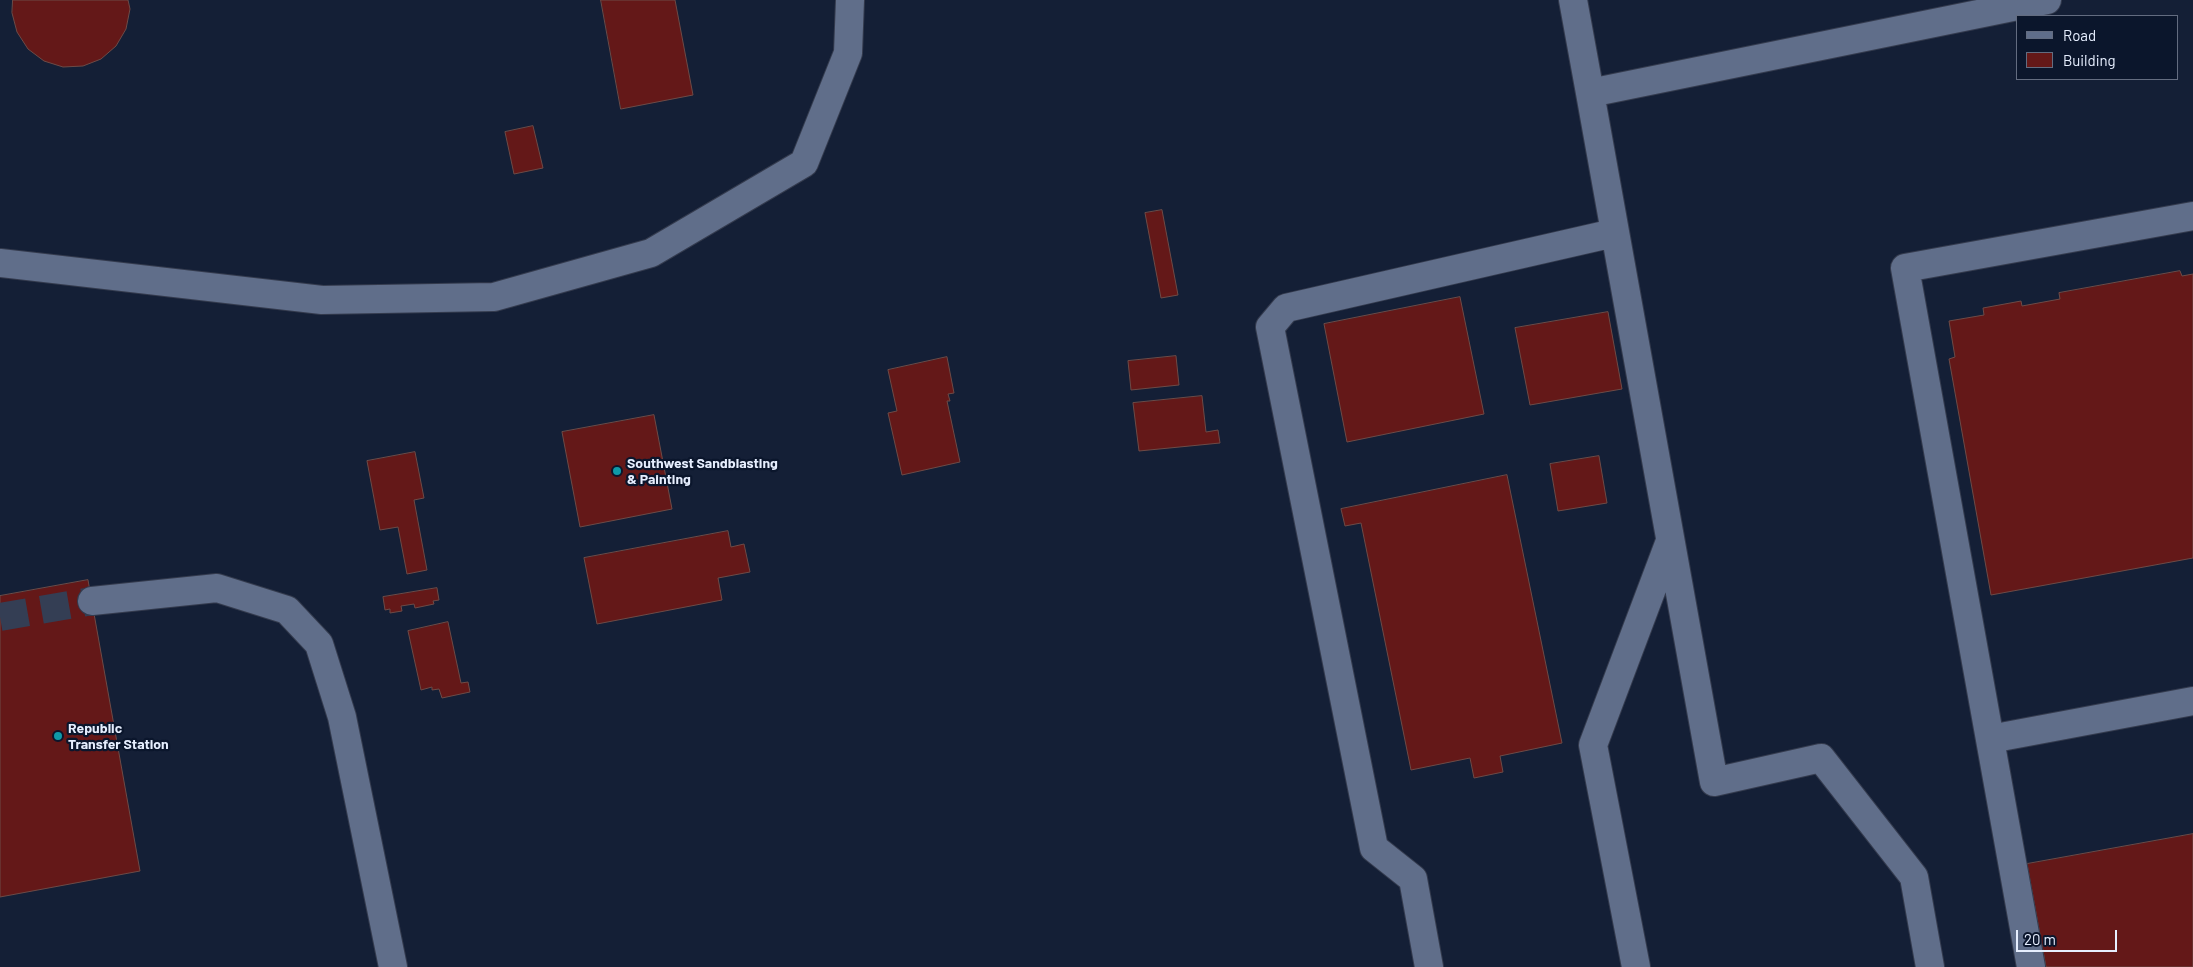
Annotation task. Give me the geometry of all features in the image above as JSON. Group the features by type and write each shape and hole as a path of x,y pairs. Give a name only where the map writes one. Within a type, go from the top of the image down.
{"lane":[{"path":"0,263 331,300 494,297 651,252 804,162 848,53 850,0"},
{"path":"1573,0 1714,782 1820,758 1914,877 1930,967"},
{"path":"1590,93 2047,0"},
{"path":"2031,967 1905,268 2193,216"},
{"path":"1429,967 1413,879 1374,848 1270,327 1286,308 1614,233"},
{"path":"1636,967 1593,745 1670,541"},
{"path":"92,601 217,588 287,610 319,644 342,717 393,967"},
{"path":"1990,739 2193,701"}],"building":[{"path":"13,0 128,0 130,9 126,29 116,46 101,59 83,66 63,67 44,61 28,49 17,32 12,13"},
{"path":"601,0 675,0 693,95 621,109"},
{"path":"533,126 543,168 514,174 505,132"},
{"path":"1162,210 1178,295 1161,298 1145,213"},
{"path":"2180,271 2182,276 2193,274 2193,558 1991,595 1949,359 1955,357 1949,321 1984,315 1983,308 2021,301 2022,306 2060,299 2059,293"},
{"path":"1460,297 1484,414 1347,442 1324,324"},
{"path":"1608,312 1622,389 1530,405 1515,328"},
{"path":"1176,356 1179,385 1131,390 1128,361"},
{"path":"947,357 954,393 948,394 950,401 947,401 960,462 902,475 888,413 897,411 888,370"},
{"path":"1202,396 1206,432 1218,430 1220,443 1139,451 1133,403"},
{"name":"Southwest Sandblasting & Painting","path":"654,415 672,509 580,527 562,432"},
{"path":"415,452 424,498 414,500 427,570 407,574 398,527 380,530 367,461"},
{"path":"1599,456 1607,503 1558,511 1550,464"},
{"path":"1507,475 1562,743 1500,756 1503,772 1474,778 1470,758 1411,770 1361,523 1345,526 1341,509"},
{"path":"728,531 731,547 744,544 750,572 718,578 722,600 597,624 584,558"},
{"name":"Republic Transfer Station","path":"88,580 140,871 0,897 0,596"},
{"path":"437,588 439,600 433,601 434,604 415,608 414,604 401,606 402,611 390,613 390,609 385,610 383,597"},
{"path":"448,622 461,683 468,682 470,692 442,698 439,689 432,690 432,687 421,690 408,631"},
{"path":"2193,834 2193,967 2046,967 2027,864"}],"tunnel":[{"path":"0,617 92,601"}],"place":[{"name":"Southwest Sandblasting & Painting","path":"617,471"},
{"name":"Republic Transfer Station","path":"58,736"}]}
